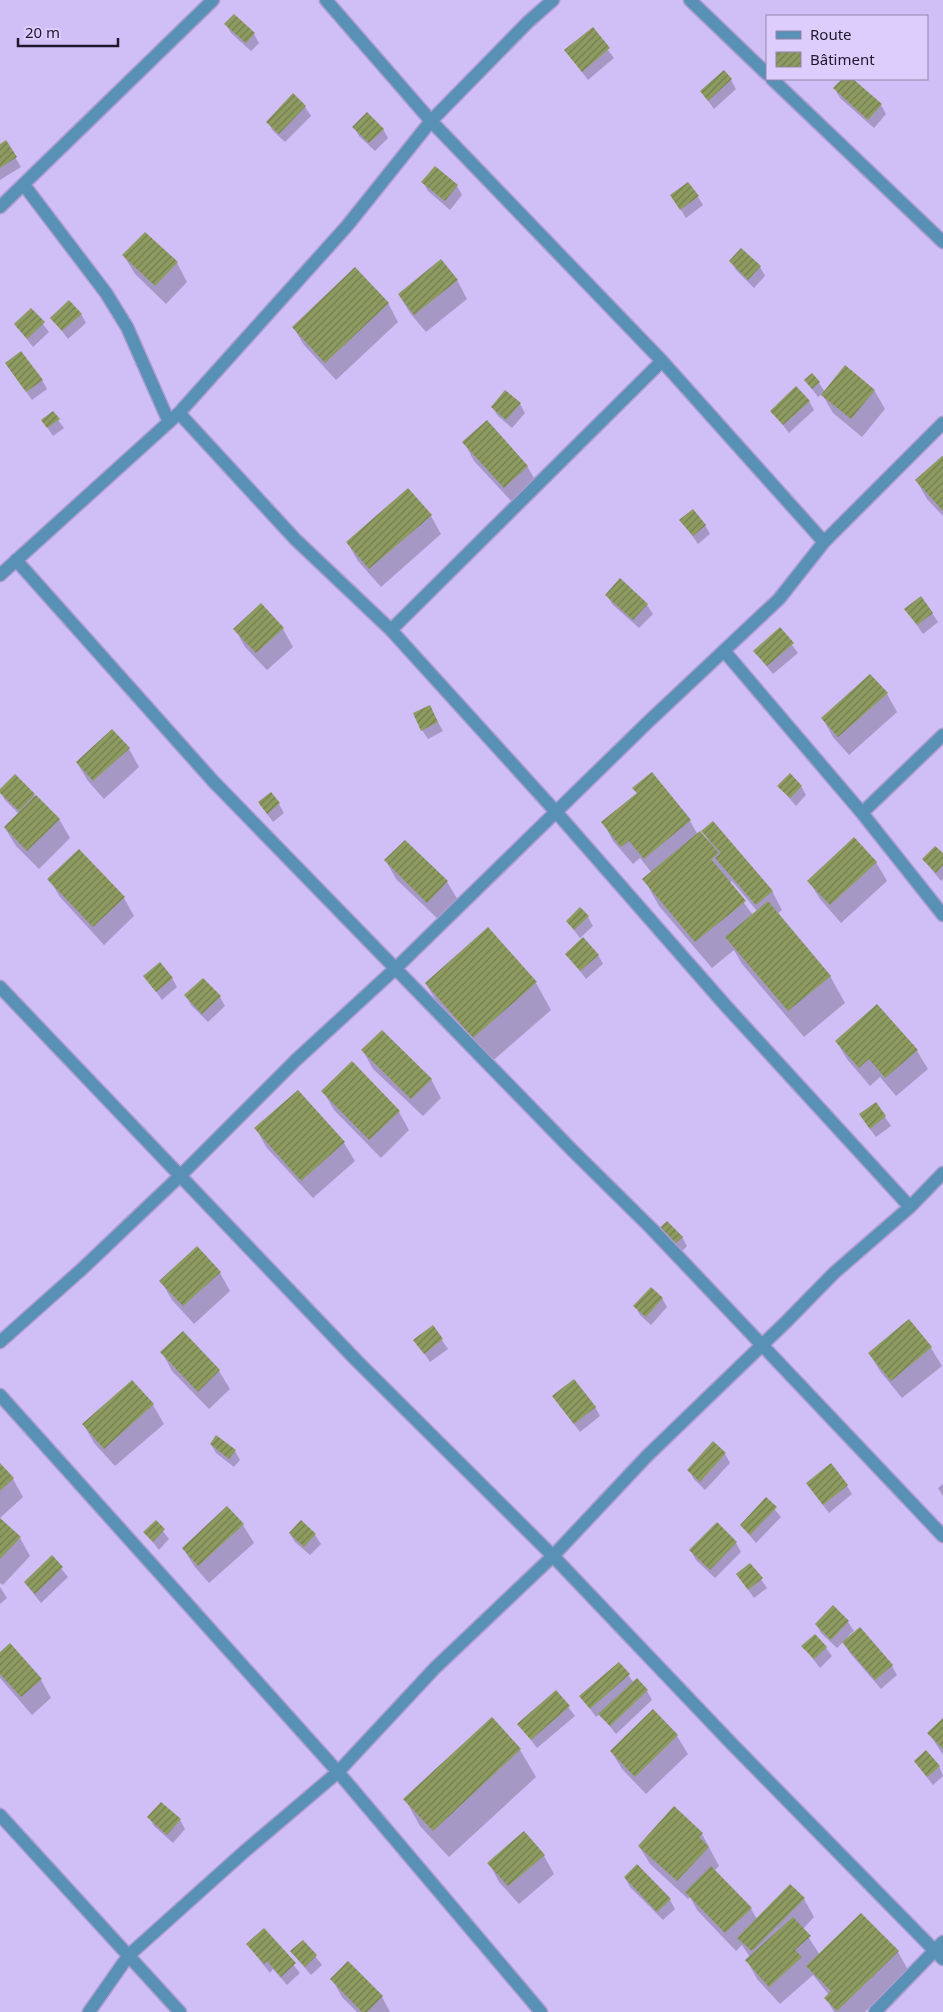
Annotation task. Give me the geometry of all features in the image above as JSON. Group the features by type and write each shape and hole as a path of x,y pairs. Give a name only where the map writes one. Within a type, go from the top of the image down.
{"street":[{"path":"0,208 213,0"},
{"path":"326,0 431,121 662,361 824,542"},
{"path":"0,575 179,413 347,226 431,121 528,22 553,0"},
{"path":"690,0 766,73"},
{"path":"773,80 943,242"},
{"path":"24,185 100,285 128,327 169,422"},
{"path":"391,630 662,361"},
{"path":"179,413 295,539 391,630 557,813 726,1006 910,1207"},
{"path":"0,1342 82,1269 181,1175 296,1060 396,968 478,886 557,813 647,723 779,600 824,542 943,423"},
{"path":"16,560 213,781 761,1345 943,1536"},
{"path":"725,652 862,813 943,915"},
{"path":"862,813 943,735"},
{"path":"0,986 356,1360 553,1556 732,1744 940,1950 875,2012"},
{"path":"89,2012 129,1955 245,1851 338,1772 435,1668 553,1556 647,1456 834,1274 910,1207 943,1173"},
{"path":"0,1395 338,1772 540,2012"},
{"path":"0,1815 180,2012"}],"building":[{"path":"234,14 255,33 246,43 224,24"},
{"path":"593,27 610,48 582,72 564,50"},
{"path":"724,70 732,79 708,101 700,91"},
{"path":"841,80 854,80 882,104 868,120 833,88"},
{"path":"293,93 306,106 279,134 266,122"},
{"path":"367,112 384,129 369,143 352,127"},
{"path":"6,140 17,157 0,168 0,144"},
{"path":"435,166 458,185 445,201 421,182"},
{"path":"688,182 699,196 680,210 670,195"},
{"path":"145,232 178,262 155,286 122,255"},
{"path":"741,248 761,266 748,280 729,261"},
{"path":"441,259 458,280 414,315 398,294"},
{"path":"355,267 389,303 325,363 292,327"},
{"path":"69,300 82,314 62,331 50,318"},
{"path":"31,308 45,322 27,339 14,324"},
{"path":"21,351 43,380 26,392 5,363"},
{"path":"845,365 875,390 851,419 821,395"},
{"path":"812,373 820,382 812,389 804,380"},
{"path":"796,386 810,401 783,425 770,411"},
{"path":"505,390 521,403 506,420 491,407"},
{"path":"53,411 60,419 47,428 41,420"},
{"path":"487,420 528,466 504,488 462,442"},
{"path":"943,457 943,511 915,480"},
{"path":"408,488 432,515 369,569 346,542"},
{"path":"693,509 706,525 693,536 679,520"},
{"path":"620,578 648,604 633,620 605,595"},
{"path":"921,596 933,613 917,625 904,609"},
{"path":"261,603 284,628 256,653 233,629"},
{"path":"780,627 794,643 767,666 753,651"},
{"path":"870,674 888,693 838,737 821,718"},
{"path":"430,705 438,722 421,731 413,713"},
{"path":"112,729 130,748 93,781 76,762"},
{"path":"652,772 691,820 644,859 629,841 621,847 601,822 637,793 632,788"},
{"path":"790,773 802,786 790,798 777,786"},
{"path":"15,774 35,794 19,811 0,793 0,789"},
{"path":"271,792 280,803 267,814 258,802"},
{"path":"36,795 60,819 27,851 4,827"},
{"path":"713,821 773,891 756,905 715,858 721,853 701,831"},
{"path":"700,831 719,853 711,859 746,901 695,942 642,879"},
{"path":"854,837 877,862 830,905 807,881"},
{"path":"405,840 448,881 427,903 384,860"},
{"path":"935,846 943,853 943,865 936,873 922,859"},
{"path":"79,849 125,897 93,927 47,879"},
{"path":"768,901 831,976 788,1011 725,937"},
{"path":"580,907 589,916 574,930 566,921"},
{"path":"488,927 537,982 473,1038 425,983"},
{"path":"583,937 599,955 580,971 565,954"},
{"path":"160,962 173,978 156,992 143,976"},
{"path":"203,978 221,996 202,1014 184,995"},
{"path":"877,1004 918,1050 885,1078 869,1059 859,1068 835,1041"},
{"path":"382,1030 432,1079 411,1099 361,1050"},
{"path":"352,1061 400,1111 369,1140 321,1091"},
{"path":"298,1090 345,1142 301,1181 254,1128"},
{"path":"876,1102 886,1116 870,1129 859,1114"},
{"path":"667,1221 683,1237 667,1251 652,1235"},
{"path":"197,1246 221,1272 183,1306 159,1281"},
{"path":"651,1287 663,1298 646,1317 633,1306"},
{"path":"909,1319 932,1347 891,1381 868,1353"},
{"path":"433,1325 443,1339 424,1354 413,1340"},
{"path":"183,1331 220,1370 198,1392 160,1352"},
{"path":"574,1379 596,1407 574,1424 552,1396"},
{"path":"132,1380 154,1404 104,1449 82,1424"},
{"path":"216,1435 236,1450 229,1459 210,1444"},
{"path":"713,1441 726,1453 700,1482 687,1470"},
{"path":"0,1463 14,1478 0,1491"},
{"path":"831,1463 848,1485 823,1505 806,1483"},
{"path":"766,1497 777,1507 750,1535 740,1525"},
{"path":"227,1506 244,1524 198,1566 182,1548"},
{"path":"0,1518 21,1537 0,1559"},
{"path":"156,1520 165,1529 153,1542 143,1532"},
{"path":"301,1520 316,1534 304,1547 289,1533"},
{"path":"717,1522 737,1542 710,1570 689,1550"},
{"path":"52,1555 63,1567 35,1594 24,1582"},
{"path":"750,1563 763,1578 748,1590 736,1574"},
{"path":"833,1605 849,1621 831,1640 815,1624"},
{"path":"860,1627 893,1665 875,1680 842,1642"},
{"path":"815,1634 827,1647 814,1659 801,1646"},
{"path":"10,1643 42,1679 21,1697 0,1674 0,1652"},
{"path":"619,1662 630,1674 590,1709 579,1696"},
{"path":"637,1678 648,1690 610,1726 598,1714"},
{"path":"556,1690 570,1706 531,1740 517,1724"},
{"path":"653,1709 678,1735 635,1777 610,1751"},
{"path":"492,1717 521,1749 433,1831 403,1799"},
{"path":"943,1718 943,1749 927,1733"},
{"path":"926,1750 940,1766 927,1777 914,1761"},
{"path":"161,1802 181,1819 167,1835 147,1817"},
{"path":"674,1806 703,1833 699,1837 709,1847 677,1881 638,1846"},
{"path":"524,1831 545,1855 508,1886 487,1863"},
{"path":"637,1864 671,1899 657,1912 624,1877"},
{"path":"711,1866 752,1908 725,1933 685,1892"},
{"path":"790,1884 805,1898 752,1951 737,1938"},
{"path":"861,1913 899,1951 837,2011 824,1998 831,1991 806,1966"},
{"path":"793,1917 811,1936 795,1950 802,1957 769,1987 745,1960"},
{"path":"264,1928 296,1963 281,1977 267,1961 264,1964 246,1944"},
{"path":"303,1940 317,1955 305,1967 290,1951"},
{"path":"348,1961 383,1996 367,2012 362,2012 330,1979"}]}
